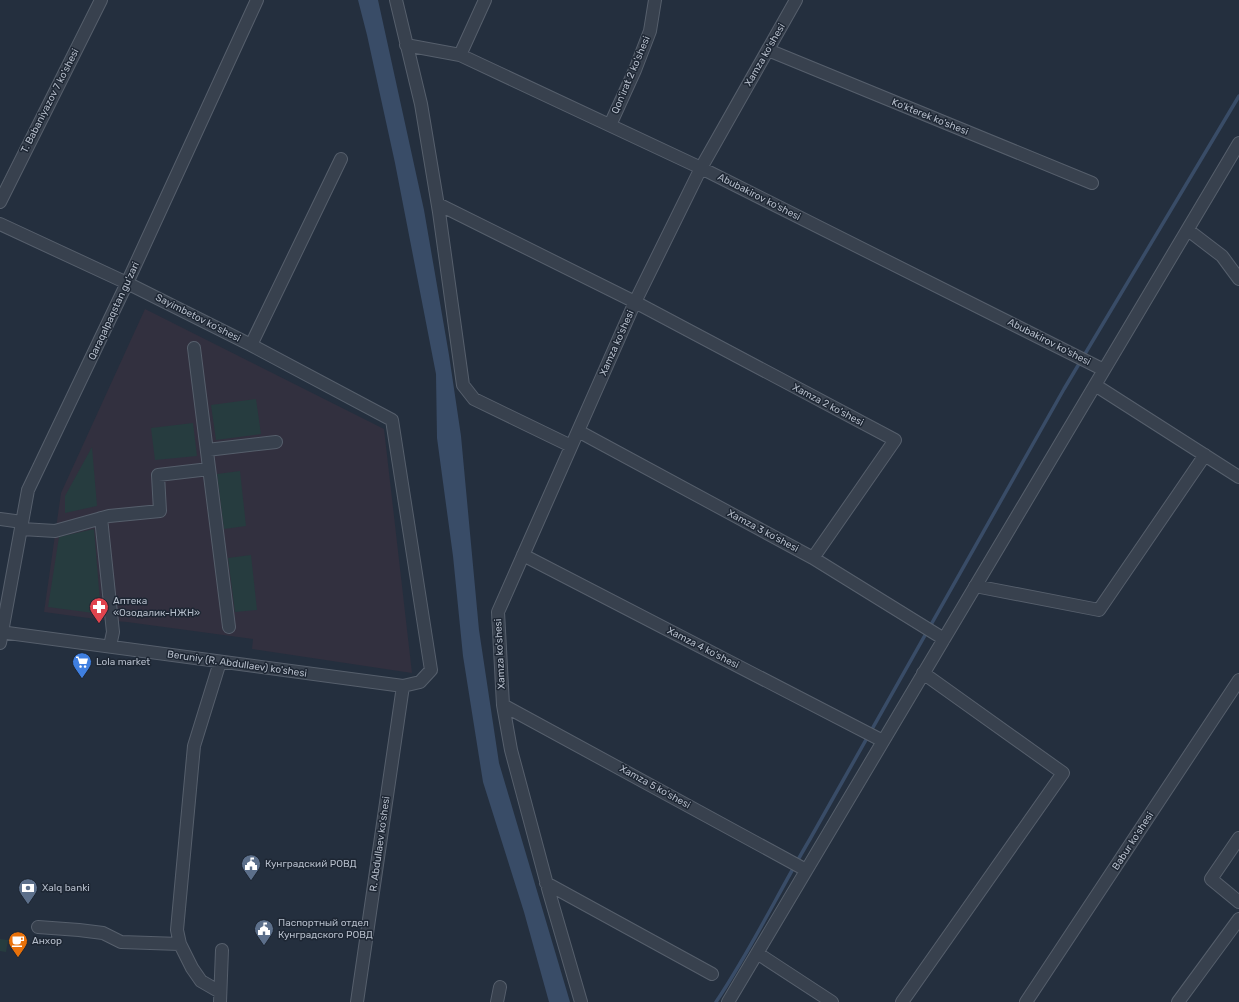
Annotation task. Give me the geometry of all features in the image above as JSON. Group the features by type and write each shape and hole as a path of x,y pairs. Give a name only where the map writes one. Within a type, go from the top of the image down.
{"street":[{"name":"T. Babaniyazov 7 ko'shesi","path":"0,202 101,0"},
{"name":"Qaraqalpaqstan gu'zari","path":"0,635 28,490 127,283 257,0"},
{"path":"396,0 421,104 438,204 463,385 474,399 571,446"},
{"path":"460,55 486,0"},
{"name":"Qon'irat 2 ko'shesi","path":"610,125 635,70 650,31 655,0"},
{"name":"Xamza ko'shesi","path":"581,1002 546,884 511,750 503,705 498,612 635,302 701,168 796,0"},
{"name":"Abubakirov ko'shesi","path":"406,45 460,55 701,168 1104,370"},
{"name":"Ko'kterek ko'shesi","path":"768,50 1092,183"},
{"path":"728,1002 1239,144"},
{"path":"251,345 341,159"},
{"path":"438,204 635,302"},
{"name":"Sayimbetov ko'shesi","path":"0,224 127,283 251,345 392,420 431,670 420,682 404,686"},
{"path":"1188,230 1222,256 1239,279"},
{"name":"Xamza 2 ko'shesi","path":"635,302 895,440 813,558"},
{"path":"194,348 229,627"},
{"path":"1095,385 1239,477"},
{"name":"Xamza 3 ko'shesi","path":"578,431 813,558 944,639"},
{"path":"206,450 276,442"},
{"path":"975,586 1099,610 1205,455"},
{"path":"0,519 22,526 55,531 109,516 160,511 158,475 209,469"},
{"path":"101,518 113,632 110,646"},
{"name":"Xamza 4 ko'shesi","path":"523,555 883,741"},
{"name":"Beruniy (R. Abdullaev) ko'shesi","path":"0,635 110,646 404,686"},
{"path":"220,662 194,746 177,930 180,944 192,968 201,981 220,997"},
{"path":"902,1002 1063,773 923,673"},
{"name":"Babur ko'shesi","path":"1026,1002 1239,680"},
{"name":"R. Abdullaev ko'shesi","path":"358,1002 404,686"},
{"name":"Xamza 5 ko'shesi","path":"503,705 806,870"},
{"path":"1239,838 1211,879 1239,902"},
{"path":"546,884 712,974"},
{"path":"1178,1002 1239,919"},
{"path":"38,927 104,932 121,942 180,944"},
{"path":"220,997 222,950"},
{"path":"757,953 832,1002"},
{"path":"497,1002 500,987"}],"shaded area":[{"path":"145,309 384,429 412,673 252,649 253,639 44,612 61,493"}],"green space":[{"path":"256,399 261,434 216,440 211,405"},
{"path":"193,423 197,456 155,460 151,428"},
{"path":"92,447 97,506 65,513 65,496"},
{"path":"240,471 246,526 224,529 217,474"},
{"path":"94,529 101,614 48,607 59,537"},
{"path":"251,555 257,610 235,612 228,558"},
{"path":"0,939 8,940 6,952 0,951"}],"water":[{"path":"358,0 378,0 424,210 449,355 461,436 479,630 499,763 570,1002 549,1002 524,912 483,782 463,656 453,556 437,438 436,374 395,163"}],"waterway":[{"path":"716,1002 753,942 798,859 1064,389 1239,96"}],"place":[{"name":"Аптека «Озодалик-НЖН»","path":"99,624"},
{"name":"Lola market","path":"82,679"},
{"name":"Кунградский РОВД","path":"251,881"},
{"name":"Xalq banki","path":"28,905"},
{"name":"Паспортный отдел Кунградского РОВД","path":"264,946"},
{"name":"Анхор","path":"18,958"}]}
